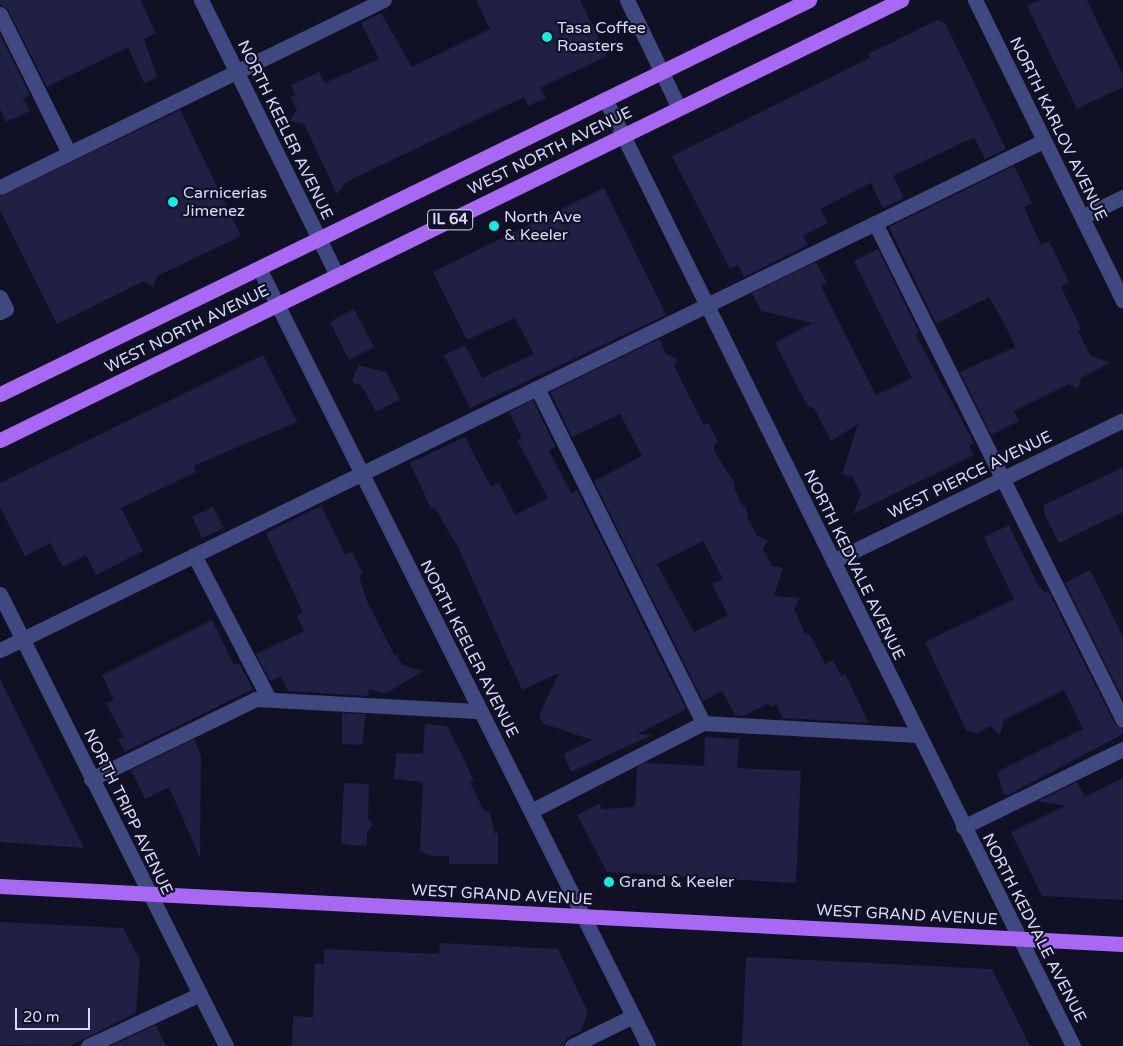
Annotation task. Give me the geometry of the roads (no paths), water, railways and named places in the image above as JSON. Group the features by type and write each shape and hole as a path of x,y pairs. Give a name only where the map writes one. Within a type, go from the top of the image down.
{"main road":[{"name":"WEST NORTH AVENUE","path":"0,394 809,0"},
{"name":"WEST NORTH AVENUE","path":"0,440 901,0"},
{"name":"WEST GRAND AVENUE","path":"0,886 1123,944"}],"street":[{"name":"NORTH KEELER AVENUE","path":"201,0 337,276"},
{"path":"0,188 384,0"},
{"path":"627,0 679,108"},
{"name":"NORTH KARLOV AVENUE","path":"975,0 1123,301"},
{"path":"0,14 69,154"},
{"name":"NORTH KEDVALE AVENUE","path":"605,99 1071,1045"},
{"path":"0,650 1044,141"},
{"path":"1082,217 1123,196"},
{"path":"876,223 1123,720"},
{"name":"NORTH KEELER AVENUE","path":"259,268 648,1046"},
{"path":"0,297 6,309 0,312"},
{"path":"537,388 703,723"},
{"name":"WEST PIERCE AVENUE","path":"833,561 1123,420"},
{"path":"194,555 268,700"},
{"name":"NORTH TRIPP AVENUE","path":"0,594 148,894 226,1046"},
{"path":"92,779 256,699 481,711"},
{"path":"531,811 703,723 918,735"},
{"path":"963,827 1123,749"},
{"path":"88,1046 200,994"},
{"path":"572,1046 633,1016"}],"place":[{"name":"Tasa Coffee Roasters","path":"547,37"},
{"name":"Carnicerias Jimenez","path":"173,202"},
{"name":"North Ave & Keeler","path":"494,226"},
{"name":"Grand & Keeler","path":"609,882"}]}
